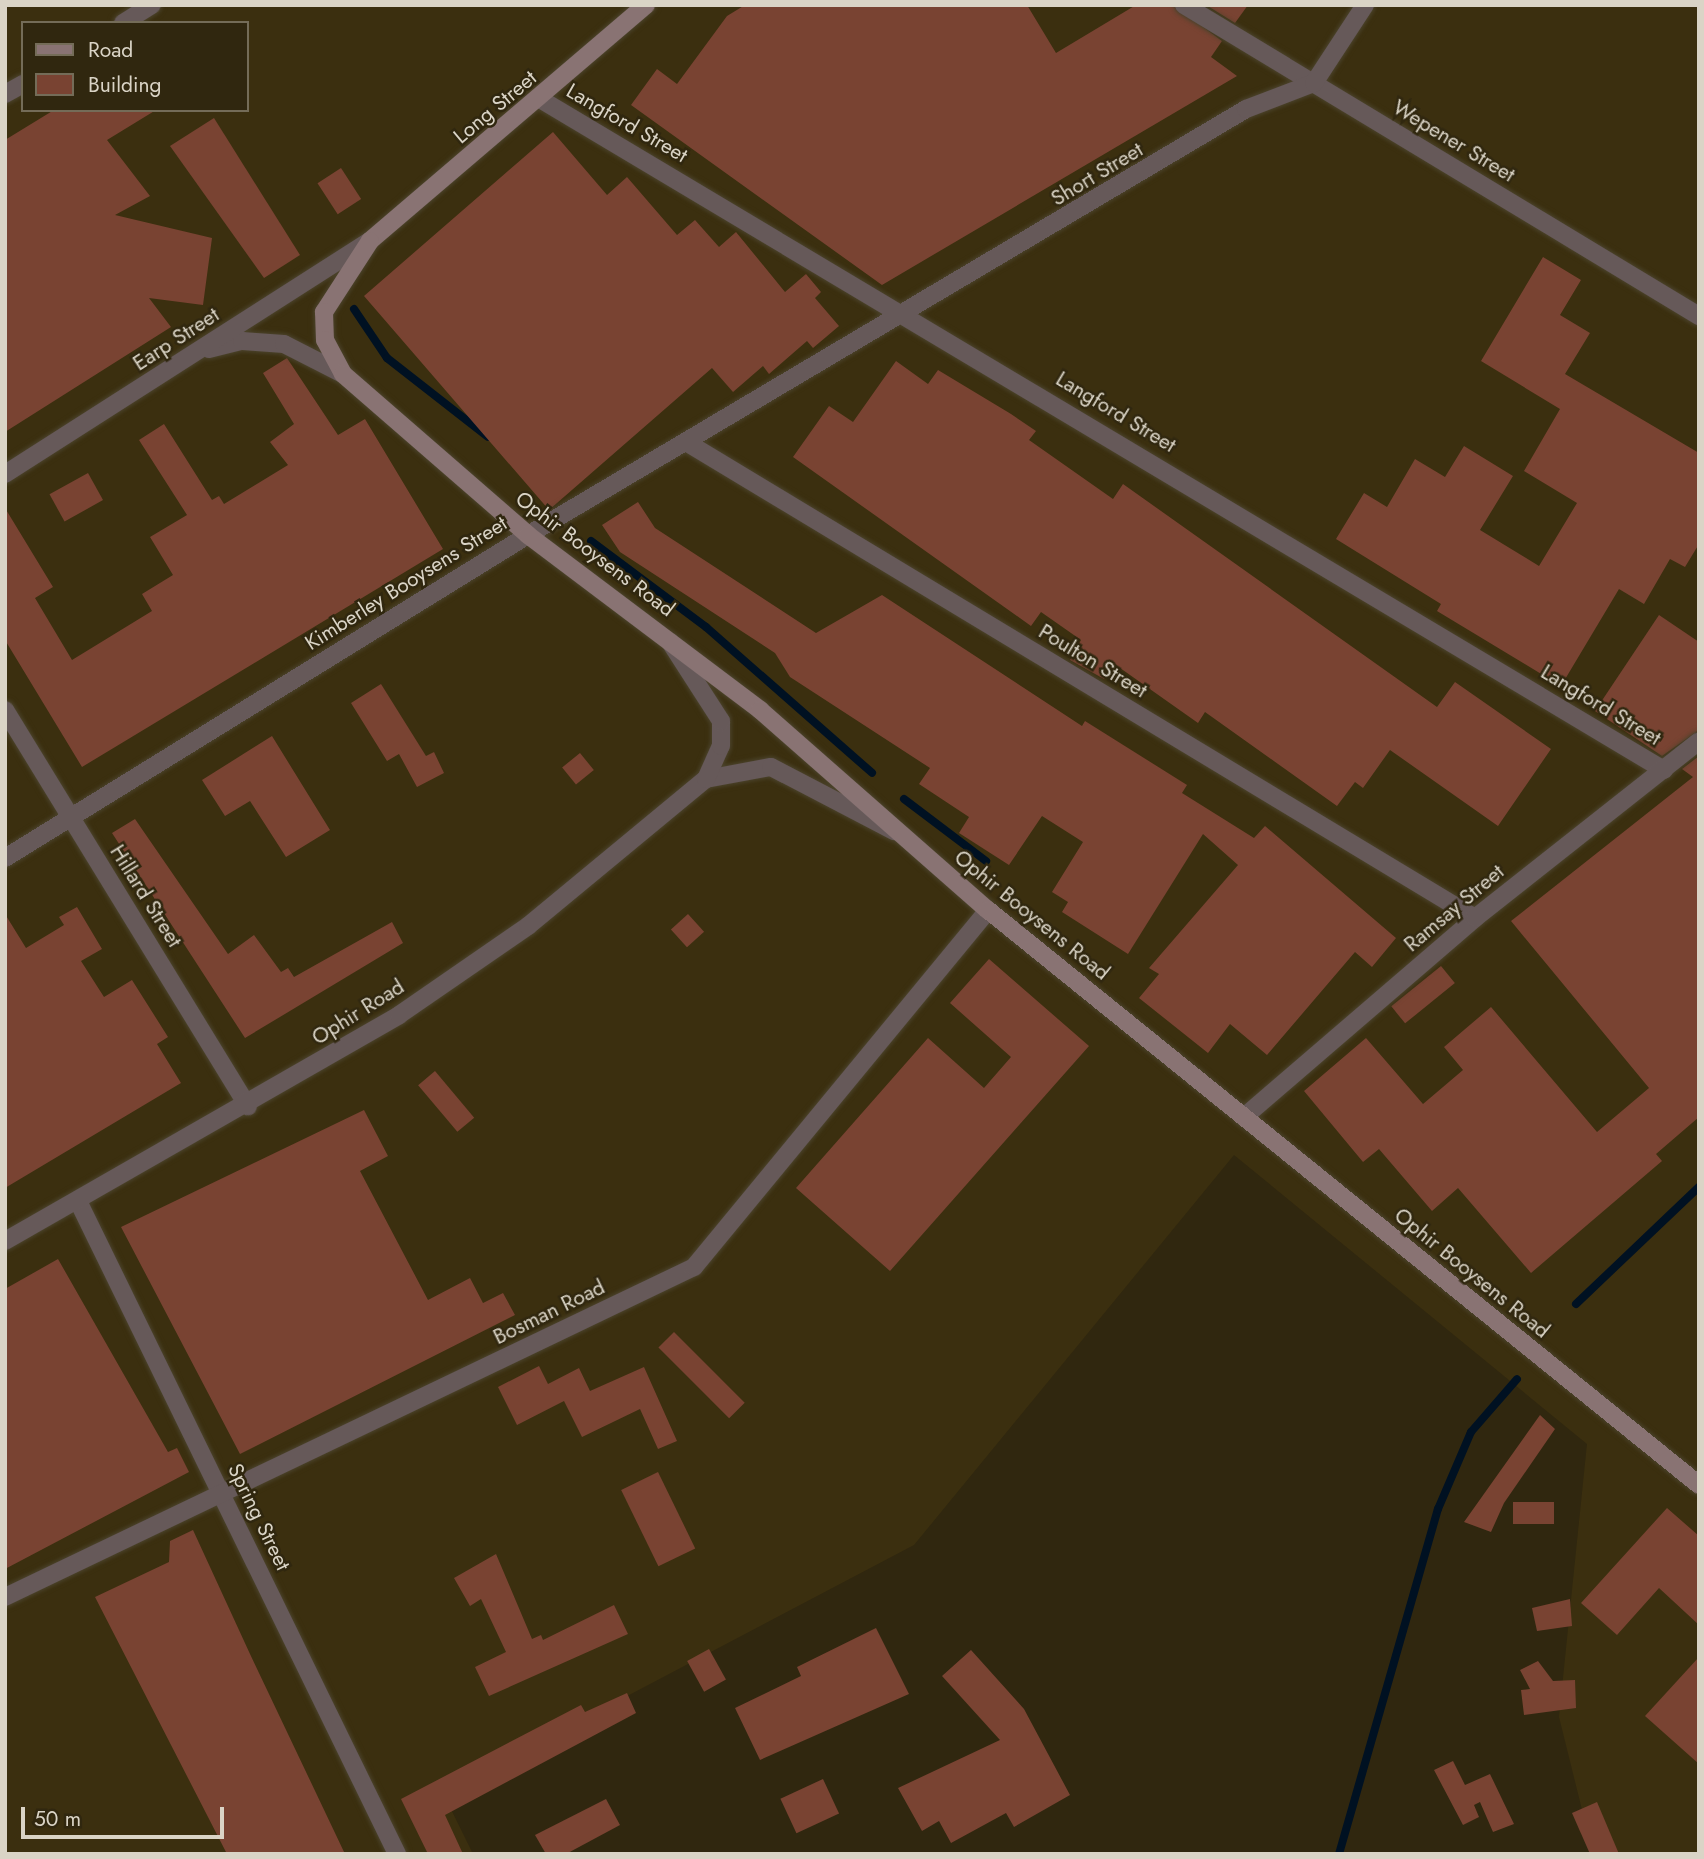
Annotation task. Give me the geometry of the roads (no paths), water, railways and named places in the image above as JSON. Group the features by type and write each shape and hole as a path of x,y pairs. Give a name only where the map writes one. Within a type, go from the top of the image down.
{"main road":[{"name":"Long Street","path":"343,374 326,340 324,312 370,241 540,99 646,5"},
{"name":"Ophir Booysens Road","path":"343,374 528,535 668,639 834,770 894,831 988,910 1699,1485"}],"street":[{"path":"126,21 152,5"},
{"name":"Wepener Street","path":"1184,5 1699,316"},
{"path":"1314,83 1365,5"},
{"name":"Short Street","path":"907,312 1246,109 1314,83"},
{"path":"5,94 21,85"},
{"name":"Langford Street","path":"540,99 907,312 1664,770"},
{"name":"Earp Street","path":"5,474 370,241"},
{"name":"Kimberley Booysens Street","path":"5,858 528,535 907,312"},
{"path":"196,353 269,341 295,347 343,374"},
{"name":"Poulton Street","path":"686,442 1475,918"},
{"path":"668,639 722,721 721,746 706,779"},
{"name":"Hillard Street","path":"5,710 248,1106"},
{"name":"Ramsay Street","path":"1244,1117 1475,918 1699,741"},
{"path":"706,779 771,767 894,831"},
{"name":"Ophir Road","path":"5,1241 248,1106 489,954 706,779"},
{"name":"Bosman Road","path":"5,1597 224,1497 694,1267 988,910"},
{"name":"Spring Street","path":"78,1201 397,1854"}],"waterway":[{"path":"354,309 387,358 488,437"},
{"path":"591,541 706,627 872,773"},
{"path":"904,799 986,861"},
{"path":"1576,1304 1699,1187"},
{"path":"1339,1854 1438,1509 1471,1432 1517,1379"}]}
